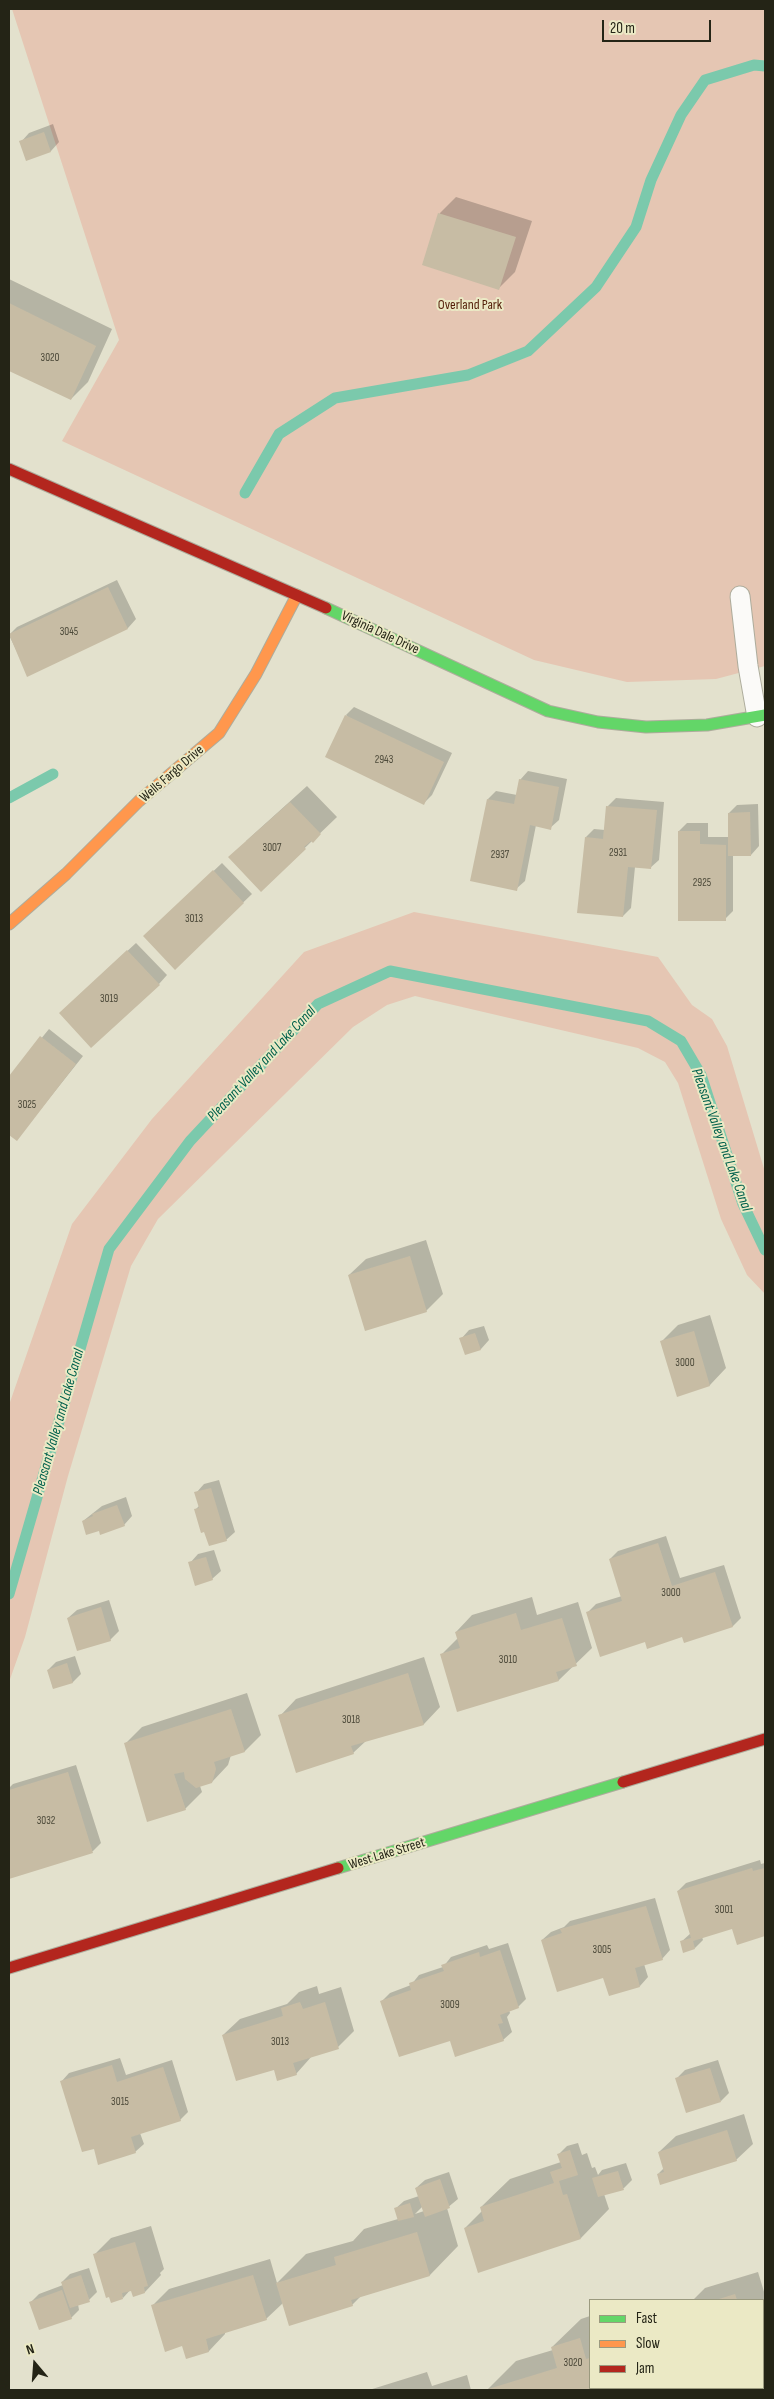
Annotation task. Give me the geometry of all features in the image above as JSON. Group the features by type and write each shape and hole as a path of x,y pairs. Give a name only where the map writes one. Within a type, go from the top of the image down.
{"street":[{"name":"Virginia Dale Drive","path":"9,469 298,595 548,711 598,722 646,727 707,725 761,716"},
{"name":"Wells Fargo Drive","path":"9,924 66,874 139,801 218,734 256,674 298,595"},
{"name":"West Lake Street","path":"9,1968 765,1739"}],"lane":[{"path":"740,596 748,666 761,716"}],"green space":[{"name":"Overland Park","path":"12,9 765,9 765,666 716,679 627,682 534,660 62,441 119,340"},
{"path":"414,912 658,957 692,1005 712,1019 727,1046 765,1172 765,1294 747,1275 721,1219 678,1083 665,1062 638,1048 415,996 387,1005 353,1027 158,1219 131,1266 68,1476 25,1637 9,1682 9,1405 72,1224 152,1119 304,952"}],"building":[{"path":"44,132 51,152 26,161 19,141"},
{"path":"438,213 516,237 499,290 422,265"},
{"path":"9,303 96,346 71,400 9,371"},
{"path":"108,587 128,629 27,677 9,634"},
{"path":"345,715 444,762 424,805 325,757"},
{"path":"519,779 559,787 551,830 530,825 517,891 470,881 487,799 514,804"},
{"path":"290,802 321,834 313,843 311,841 304,847 306,849 261,892 228,857"},
{"path":"606,806 657,810 651,869 628,867 623,917 577,913 585,837 603,839"},
{"path":"750,812 751,856 728,856 728,813"},
{"path":"678,831 700,831 700,844 726,845 726,921 678,921"},
{"path":"213,870 244,903 175,970 143,936"},
{"path":"127,950 160,985 91,1048 59,1013"},
{"path":"40,1036 76,1064 17,1141 9,1135 9,1076"},
{"path":"410,1256 427,1312 365,1331 348,1275"},
{"path":"694,1331 710,1386 677,1397 660,1341"},
{"path":"475,1333 481,1350 465,1355 459,1338"},
{"path":"211,1488 227,1541 209,1546 204,1532 201,1533 194,1509 199,1508 194,1492"},
{"path":"117,1505 125,1526 100,1535 99,1531 86,1535 82,1521 93,1516 92,1514"},
{"path":"658,1543 672,1586 715,1572 733,1627 684,1643 682,1637 647,1649 645,1642 600,1657 586,1612 622,1601 609,1559"},
{"path":"206,1557 213,1580 195,1586 188,1562"},
{"path":"101,1607 111,1641 77,1651 67,1618"},
{"path":"516,1613 521,1630 562,1618 577,1666 556,1672 559,1681 457,1712 440,1654 460,1648 455,1632"},
{"path":"67,1663 73,1683 53,1689 47,1670"},
{"path":"408,1673 424,1725 351,1746 354,1754 296,1773 278,1715"},
{"path":"231,1709 245,1752 214,1762 216,1769 212,1783 196,1788 185,1779 184,1772 174,1774 186,1810 147,1822 124,1743"},
{"path":"68,1772 93,1853 9,1879 9,1790"},
{"path":"752,1868 753,1871 765,1868 765,1936 737,1945 732,1929 693,1941 695,1949 683,1953 680,1941 691,1938 677,1891"},
{"path":"646,1906 663,1960 635,1968 640,1987 609,1996 603,1978 557,1992 541,1940 562,1933 560,1929"},
{"path":"500,1950 519,2008 500,2015 503,2023 498,2024 504,2041 455,2057 450,2041 399,2057 380,2001 411,1990 409,1983 444,1971 441,1965 479,1952 480,1957"},
{"path":"300,2002 303,2009 325,2002 339,2049 293,2063 297,2075 277,2081 274,2070 236,2081 222,2035 283,2016 281,2008"},
{"path":"112,2065 117,2082 163,2067 181,2121 131,2137 136,2153 98,2165 94,2149 82,2152 60,2081"},
{"path":"710,2068 721,2102 686,2113 675,2078"},
{"path":"727,2130 737,2161 660,2185 657,2174 664,2172 658,2152"},
{"path":"570,2150 578,2175 559,2181 563,2195 567,2194 581,2239 478,2273 464,2228 484,2221 480,2207 554,2183 550,2172 562,2168 557,2154"},
{"path":"618,2171 624,2190 598,2197 592,2178"},
{"path":"440,2179 450,2208 425,2217 415,2188"},
{"path":"410,2203 414,2217 398,2221 394,2208"},
{"path":"417,2232 430,2276 351,2300 353,2306 289,2326 276,2283 336,2265 334,2257"},
{"path":"135,2242 148,2286 144,2287 145,2293 133,2297 131,2291 122,2293 123,2299 111,2303 109,2297 106,2298 93,2254"},
{"path":"81,2275 90,2302 70,2308 61,2282"},
{"path":"253,2275 267,2320 206,2339 209,2352 186,2359 182,2346 165,2352 151,2305"},
{"path":"62,2290 72,2319 39,2330 29,2302"},
{"path":"735,2294 737,2299 719,2299"},
{"path":"765,2311 764,2360 764,2312"},
{"path":"580,2338 586,2359 589,2358 589,2389 624,2390 485,2390 557,2368 551,2347"}],"waterway":[{"path":"245,493 279,434 335,398 468,375 528,351 596,287 636,227 651,180 681,115 705,80 754,65 765,66"},
{"path":"9,798 53,774"},
{"name":"Pleasant Valley and Lake Canal","path":"9,1594 109,1249 190,1141 318,1004 390,971 648,1021 681,1041 701,1075 743,1204 765,1250"}],"traffic: fast":[{"path":"326,608 548,711 598,722 646,727 707,725 765,715"},
{"path":"338,1868 623,1782"}],"traffic: slow":[{"path":"9,924 66,874 139,801 219,733 256,674 297,595"}],"traffic: jam":[{"path":"9,469 326,608"},
{"path":"623,1782 765,1739"},
{"path":"9,1968 338,1868"}]}
